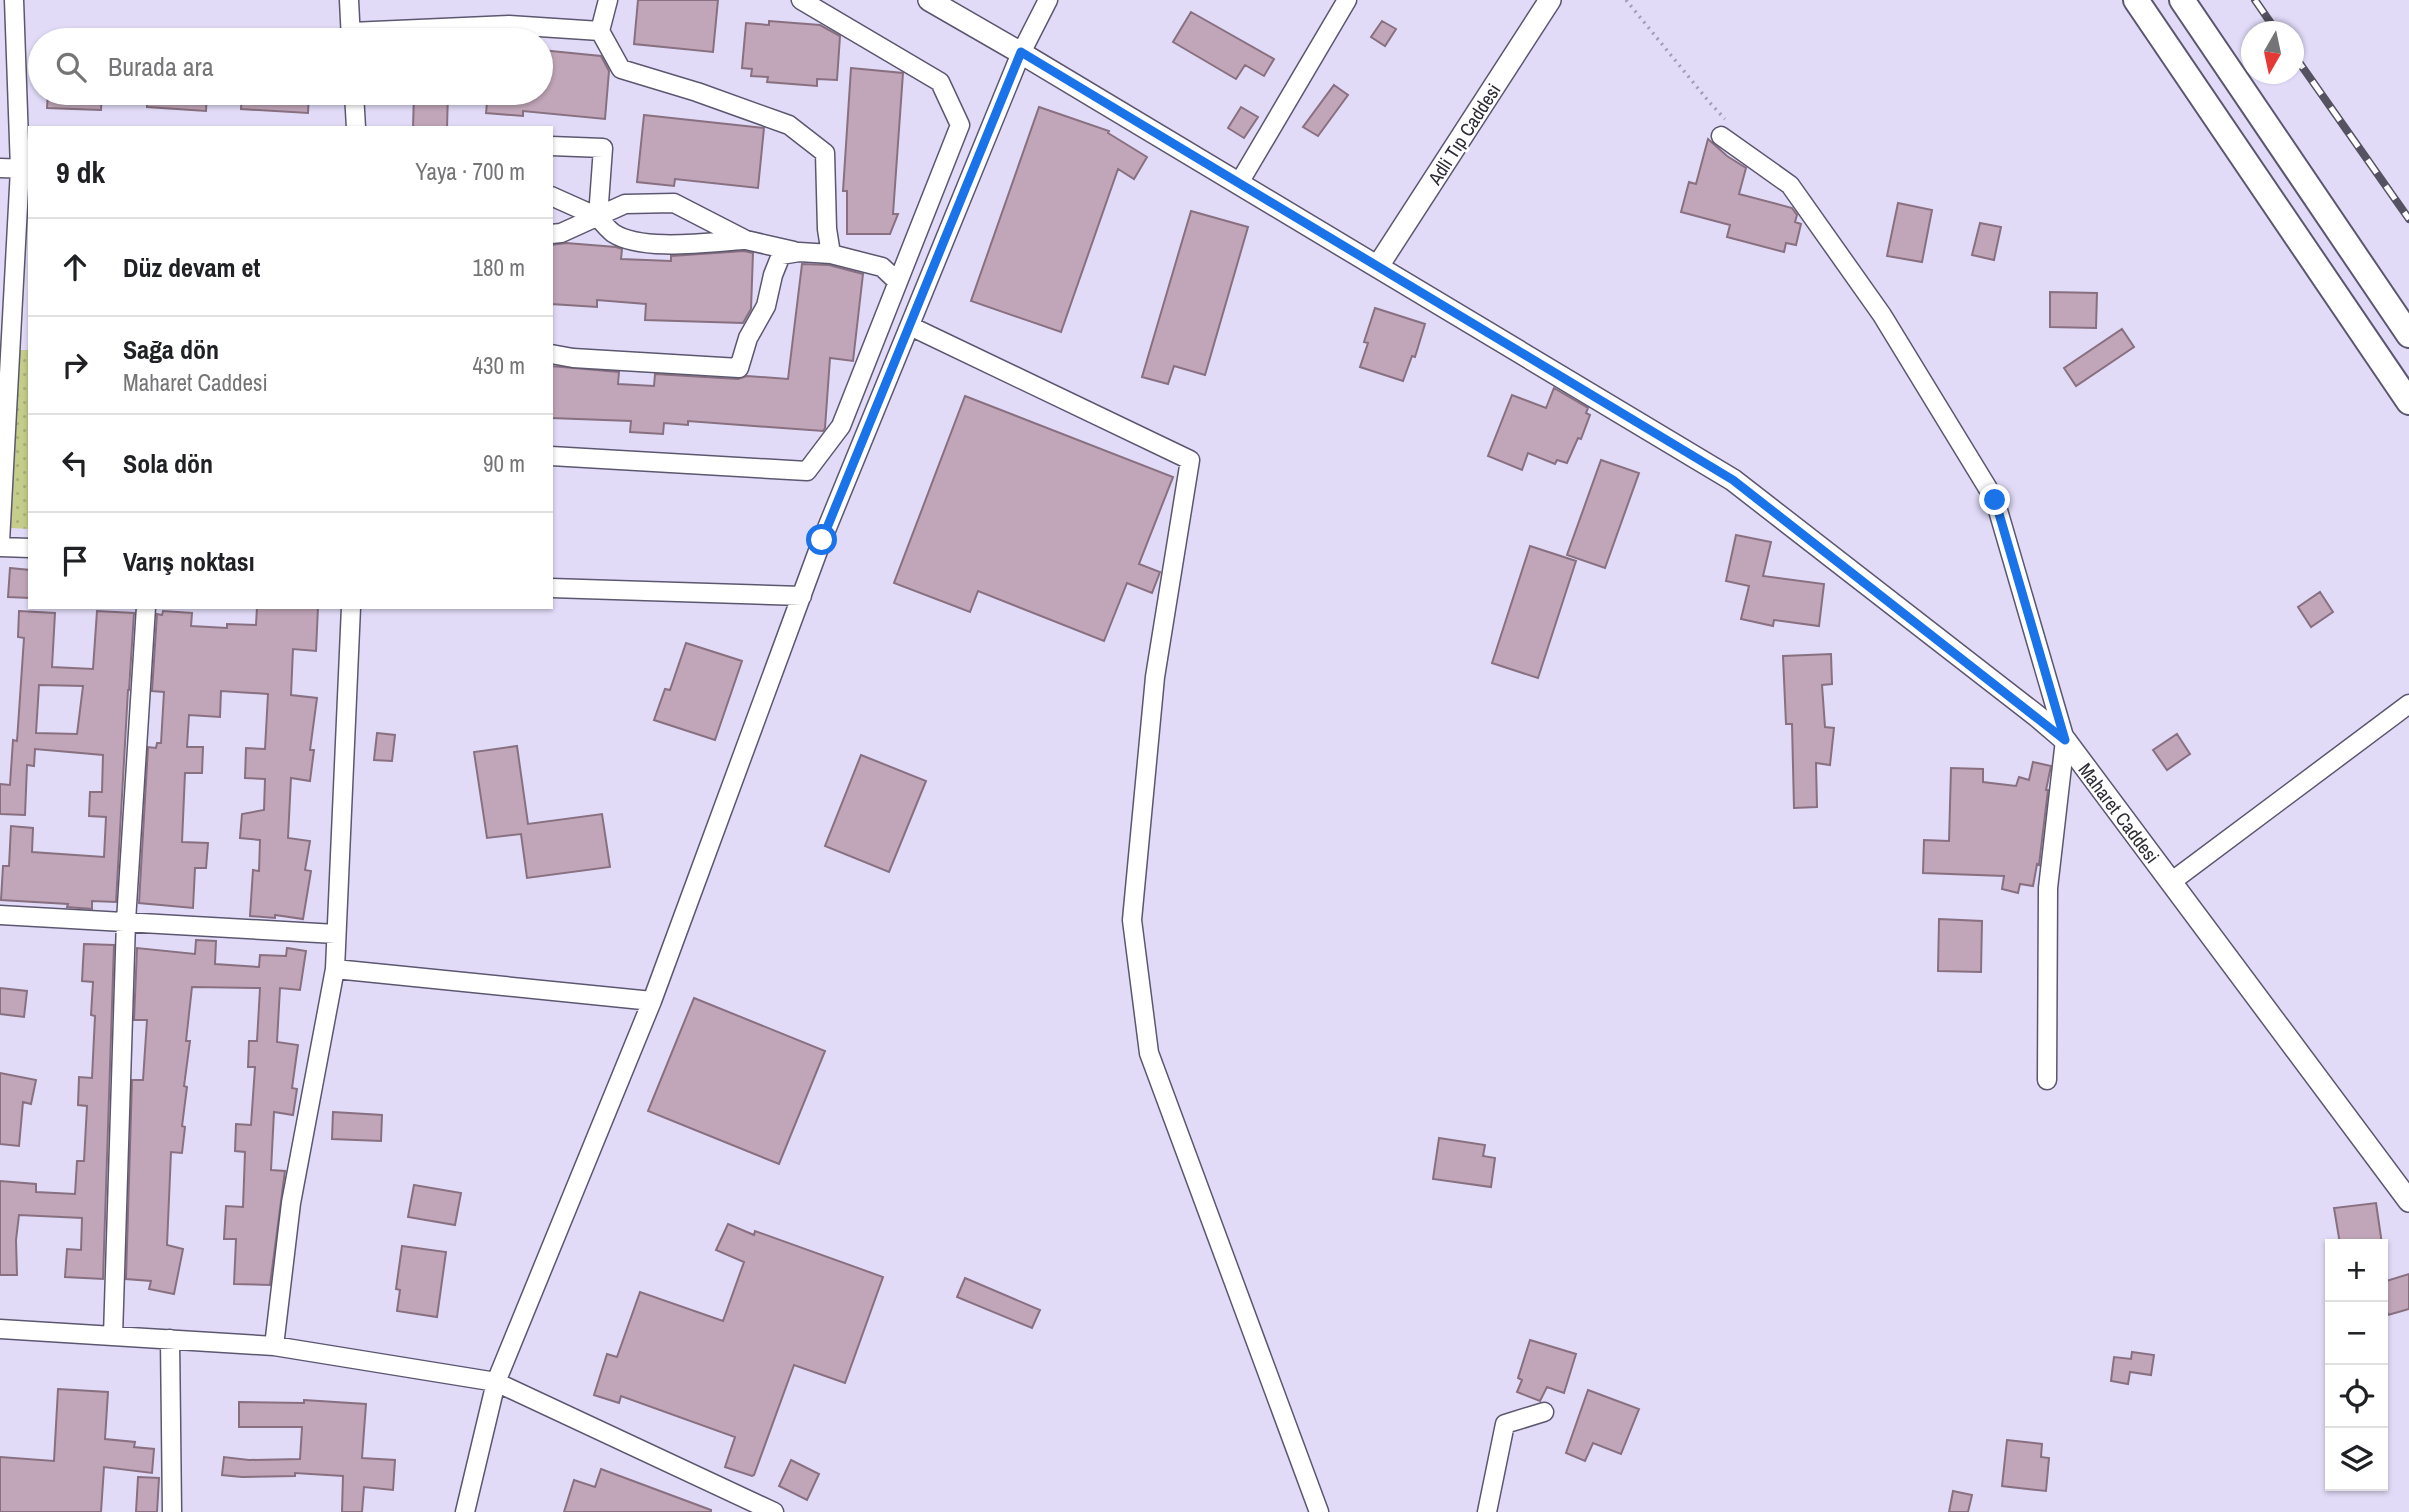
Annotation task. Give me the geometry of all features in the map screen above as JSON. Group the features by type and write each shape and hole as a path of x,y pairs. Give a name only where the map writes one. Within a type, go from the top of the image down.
{"main road":[{"path":"2136,0 2409,402"},
{"path":"2182,0 2409,335"}],"street":[{"path":"0,542 25,169 14,0"},
{"path":"349,0 351,28"},
{"path":"608,0 600,31 621,69 697,92 789,125 825,153 827,229 831,254"},
{"path":"553,456 807,471 841,426 960,125 940,82 802,0"},
{"name":"Maharet Caddesi","path":"929,0 1021,52 1733,480 2065,740 2409,1201"},
{"path":"465,1512 496,1382 652,1001 822,540 1021,52 1048,0"},
{"path":"1239,183 1346,0"},
{"name":"Adli Tıp Caddesi","path":"1378,267 1550,0"},
{"path":"466,28 509,25 600,31"},
{"path":"355,105 356,126"},
{"path":"1724,129 1790,185 1882,315 1995,500 2065,740 2048,888 2047,1080"},
{"path":"553,146 603,148 598,217"},
{"path":"0,168 25,169"},
{"path":"553,197 598,217 614,233 642,242 672,244 746,240"},
{"path":"553,234 562,233 625,204 674,203 746,240 799,252 831,254 882,267 898,282"},
{"path":"553,354 573,358 739,368 748,338 766,306 773,275 782,255 799,252"},
{"path":"910,326 1190,460 1155,677 1132,920 1149,1054 1319,1512"},
{"path":"0,547 28,548"},
{"path":"553,588 802,596"},
{"path":"113,1336 127,921 146,609"},
{"path":"274,1346 292,1203 335,969 351,609"},
{"path":"2171,882 2409,704"},
{"path":"0,915 336,934"},
{"path":"335,969 652,1001"},
{"path":"0,1329 274,1346 496,1382 774,1512"},
{"path":"170,1339 172,1512"},
{"path":"1487,1512 1506,1424 1544,1412"}],"path":[{"path":"1626,0 1710,103 1724,129"}],"green space":[{"path":"19,350 28,350 28,529 11,528"}],"building":[{"path":"638,0 718,0 713,52 634,44"},
{"path":"1191,12 1274,59 1264,76 1245,65 1236,79 1173,42"},
{"path":"769,21 820,25 840,36 837,80 817,79 817,86 767,82 768,77 751,76 752,69 742,68 746,23 769,25"},
{"path":"1382,21 1396,29 1385,46 1371,37"},
{"path":"553,51 601,56 609,71 605,119 523,111 523,116 486,113 487,105 553,105"},
{"path":"851,68 903,73 893,214 898,214 890,234 847,234 847,191 843,191"},
{"path":"1334,85 1348,95 1318,136 1303,127"},
{"path":"47,105 101,105 101,110 47,108"},
{"path":"147,105 206,105 206,111"},
{"path":"241,105 308,105 308,113 241,109"},
{"path":"414,105 448,105 447,126 413,126"},
{"path":"1039,107 1109,131 1108,133 1147,157 1134,179 1118,169 1061,332 971,301"},
{"path":"1241,107 1258,117 1244,138 1228,128"},
{"path":"644,115 764,128 758,188 675,179 674,186 637,182"},
{"path":"1708,139 1746,168 1739,194 1792,208 1797,215 1795,222 1801,224 1796,245 1786,243 1784,252 1727,237 1730,225 1681,212 1689,182 1696,184"},
{"path":"1898,203 1932,210 1922,262 1887,256"},
{"path":"1191,211 1248,227 1205,375 1174,366 1168,384 1142,377"},
{"path":"1980,223 2001,227 1994,260 1972,255"},
{"path":"566,243 616,247 622,249 621,259 671,261 671,256 744,251 753,253 751,309 743,323 645,320 646,304 597,300 597,307 553,304 553,245"},
{"path":"802,264 829,265 863,274 853,361 830,358 823,431 688,421 688,425 664,423 663,434 630,432 631,421 553,418 553,366 619,372 618,384 654,386 655,374 788,379"},
{"path":"2050,292 2097,293 2096,328 2050,327"},
{"path":"1375,308 1425,324 1415,357 1412,356 1403,381 1360,367 1368,343 1364,342"},
{"path":"2122,329 2134,347 2076,386 2064,368"},
{"path":"1554,388 1588,408 1586,413 1590,415 1581,439 1578,438 1567,463 1557,460 1555,464 1528,453 1522,470 1488,456 1512,395 1546,408"},
{"path":"965,396 1173,477 1139,564 1160,572 1152,593 1127,583 1104,641 978,591 970,612 894,583"},
{"path":"1601,460 1639,473 1605,568 1567,555"},
{"path":"1736,535 1771,542 1763,576 1824,584 1819,626 1774,620 1773,626 1741,619 1749,586 1726,581"},
{"path":"1530,546 1576,561 1538,678 1492,663"},
{"path":"10,568 28,570 28,598 8,597"},
{"path":"2320,592 2333,612 2311,627 2298,607"},
{"path":"257,609 318,609 316,651 293,649 291,695 317,698 310,750 314,750 310,781 291,778 288,838 310,841 305,870 311,871 303,919 275,915 275,918 250,916 253,870 259,871 260,840 240,838 242,814 264,810 265,779 245,778 246,748 265,749 268,694 221,691 220,717 189,715 187,747 203,747 202,773 185,773 182,842 208,843 206,868 195,868 193,908 139,903 148,747 156,748 157,743 161,743 164,692 152,691 157,614 162,615 163,611 192,613 191,626 227,628 227,624 256,625"},
{"path":"19,611 55,613 52,667 93,669 97,611 134,613 116,902 92,901 92,909 67,907 68,904 1,900 3,866 9,866 11,826 33,828 32,852 104,857 106,817 89,816 90,792 102,792 103,755 35,749 34,766 27,765 25,815 0,814 0,784 10,785 13,740 17,741 24,638 18,637","holes":["39,685 83,686 77,734 36,733"]},
{"path":"686,643 742,661 715,740 654,720 665,689 670,690"},
{"path":"1831,654 1832,684 1822,685 1825,727 1834,728 1830,765 1816,763 1817,807 1794,808 1792,724 1786,724 1783,656"},
{"path":"377,733 395,735 392,761 374,760"},
{"path":"2177,734 2190,754 2167,770 2153,750"},
{"path":"517,746 528,824 602,814 610,867 527,878 521,834 487,838 474,752"},
{"path":"861,755 926,781 889,872 825,846"},
{"path":"2033,762 2051,766 2039,865 2037,864 2033,886 2020,884 2018,893 2002,889 2004,876 1923,873 1924,840 1949,841 1951,768 1983,769 1983,782 2016,786 2019,777 2029,780"},
{"path":"1939,919 1982,921 1981,972 1938,971"},
{"path":"196,940 216,941 215,964 259,967 260,955 286,956 287,948 306,951 300,990 280,988 277,1042 298,1045 292,1088 297,1089 293,1115 274,1112 271,1170 285,1171 270,1285 234,1284 236,1239 224,1239 226,1206 243,1207 245,1152 235,1151 236,1124 251,1125 255,1067 248,1067 249,1041 257,1041 260,988 192,987 186,1041 190,1041 184,1086 187,1087 182,1153 171,1152 167,1245 183,1249 174,1294 149,1289 151,1281 126,1279 132,1080 143,1080 147,1020 134,1020 137,948 195,954"},
{"path":"84,944 114,945 103,1279 65,1277 67,1249 81,1250 82,1218 19,1215 16,1240 17,1275 0,1275 0,1181 36,1184 36,1192 75,1194 77,1161 84,1161 87,1106 78,1105 79,1077 92,1078 95,1016 91,1015 93,982 82,981"},
{"path":"0,988 27,991 24,1017 0,1014"},
{"path":"694,998 825,1051 779,1164 648,1111"},
{"path":"0,1073 36,1080 31,1104 23,1102 19,1146 0,1144"},
{"path":"333,1112 382,1115 381,1141 332,1139"},
{"path":"1439,1138 1485,1145 1483,1156 1495,1158 1491,1187 1433,1179"},
{"path":"414,1185 461,1193 455,1225 408,1217"},
{"path":"2376,1203 2381,1239 2339,1239 2334,1208"},
{"path":"728,1224 754,1235 755,1231 883,1277 845,1383 794,1365 752,1476 725,1467 735,1437 621,1396 619,1403 594,1395 607,1354 617,1357 640,1292 723,1321 744,1262 716,1250"},
{"path":"402,1246 446,1252 437,1317 397,1311 400,1290 396,1289"},
{"path":"2409,1274 2409,1309 2388,1315 2388,1280"},
{"path":"965,1278 1040,1310 1032,1328 957,1297"},
{"path":"1530,1340 1576,1354 1564,1393 1547,1387 1540,1401 1517,1392 1522,1380 1518,1378"},
{"path":"2132,1352 2154,1355 2151,1375 2130,1372 2128,1384 2111,1381 2114,1357 2131,1359"},
{"path":"58,1389 108,1392 105,1439 135,1442 134,1447 154,1449 152,1473 104,1467 101,1512 0,1512 0,1457 54,1461"},
{"path":"1588,1390 1639,1409 1621,1454 1593,1443 1585,1461 1566,1453"},
{"path":"304,1400 366,1404 362,1458 395,1460 393,1490 364,1487 362,1512 342,1512 343,1476 295,1473 295,1476 222,1475 224,1457 249,1460 300,1459 302,1427 239,1427 239,1402 304,1403"},
{"path":"2007,1440 2042,1444 2041,1457 2049,1458 2046,1491 2002,1486"},
{"path":"791,1460 819,1474 807,1500 779,1486"},
{"path":"601,1469 711,1512 564,1512 574,1480 595,1487"},
{"path":"138,1477 159,1478 157,1512 136,1512"},
{"path":"1953,1491 1972,1495 1968,1512 1949,1512"}],"railway":[{"path":"2255,0 2269,21"},
{"path":"2304,69 2409,219"}],"route":[{"path":"822,540 1021,52 1733,480 2065,740 1995,500"}]}
